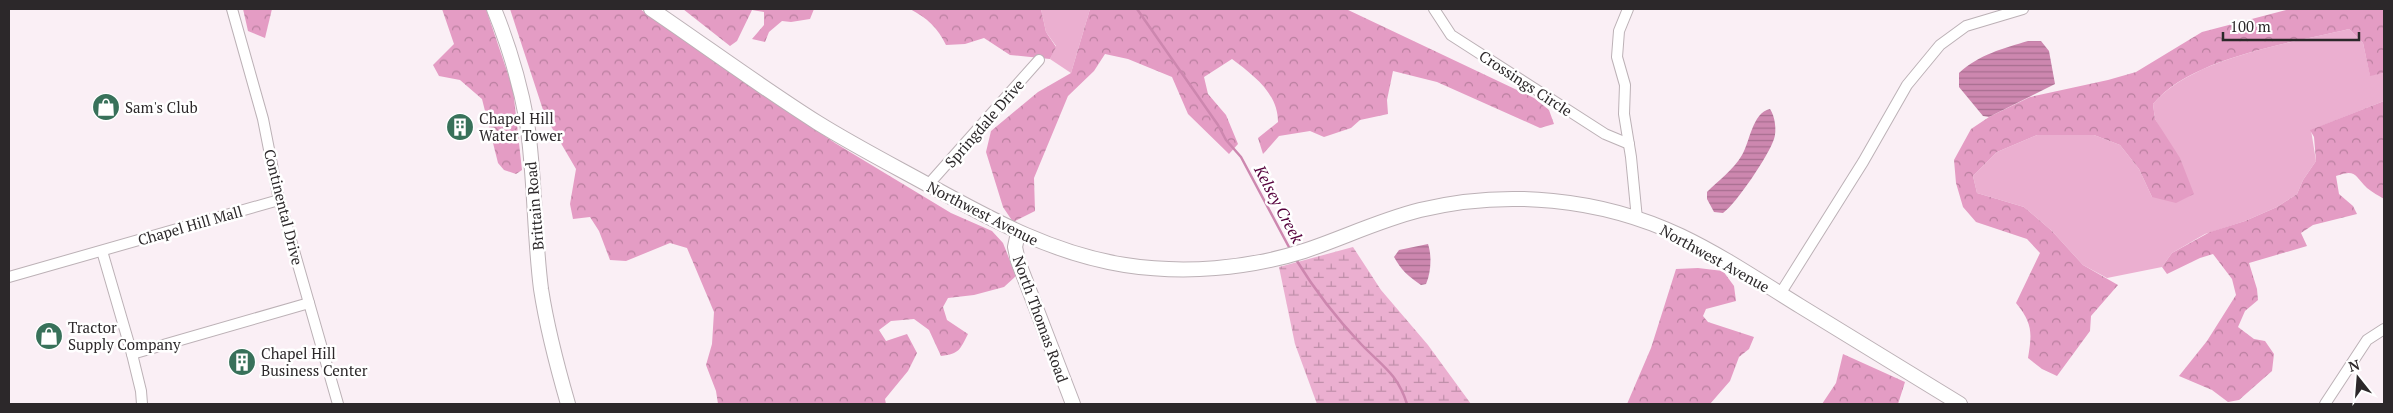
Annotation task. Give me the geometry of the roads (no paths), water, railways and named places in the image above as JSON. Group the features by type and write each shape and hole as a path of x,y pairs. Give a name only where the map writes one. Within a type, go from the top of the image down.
{"street":[{"name":"Continental Drive","path":"232,9 263,119 279,200 338,404"},
{"name":"Brittain Road","path":"494,9 506,39 521,93 529,142 543,302 568,404"},
{"name":"Northwest Avenue","path":"651,9 817,122 1018,233 1082,256 1122,265 1159,269 1227,266 1295,253 1395,217 1442,205 1478,200 1546,200 1582,205 1637,219 1700,246 1960,404"},
{"name":"Crossings Circle","path":"1434,9 1451,35 1605,134 1629,144"},
{"path":"1628,9 1619,31 1617,57 1625,85 1624,114 1637,219"},
{"path":"1780,294 1863,162 1907,85 1940,46 1966,26 2023,9"},
{"name":"Springdale Drive","path":"928,185 1040,60"},
{"name":"Chapel Hill Mall","path":"9,277 279,200"},
{"name":"North Thomas Road","path":"1018,233 1015,248 1018,261 1073,404"},
{"path":"102,251 132,354 141,391 142,404"},
{"path":"132,354 309,304"},
{"path":"2325,404 2367,340 2384,330"}],"waterway":[{"name":"Kelsey Creek","path":"1137,9 1218,125 1226,140 1241,157 1290,249"},
{"name":"Kelsey Creek","path":"1295,258 1334,314 1394,377 1407,404"}],"place":[{"name":"Sam's Club","path":"106,107"},
{"name":"Chapel Hill Water Tower","path":"460,127"},
{"name":"Tractor Supply Company","path":"49,336"},
{"name":"Chapel Hill Business Center","path":"242,362"}]}
